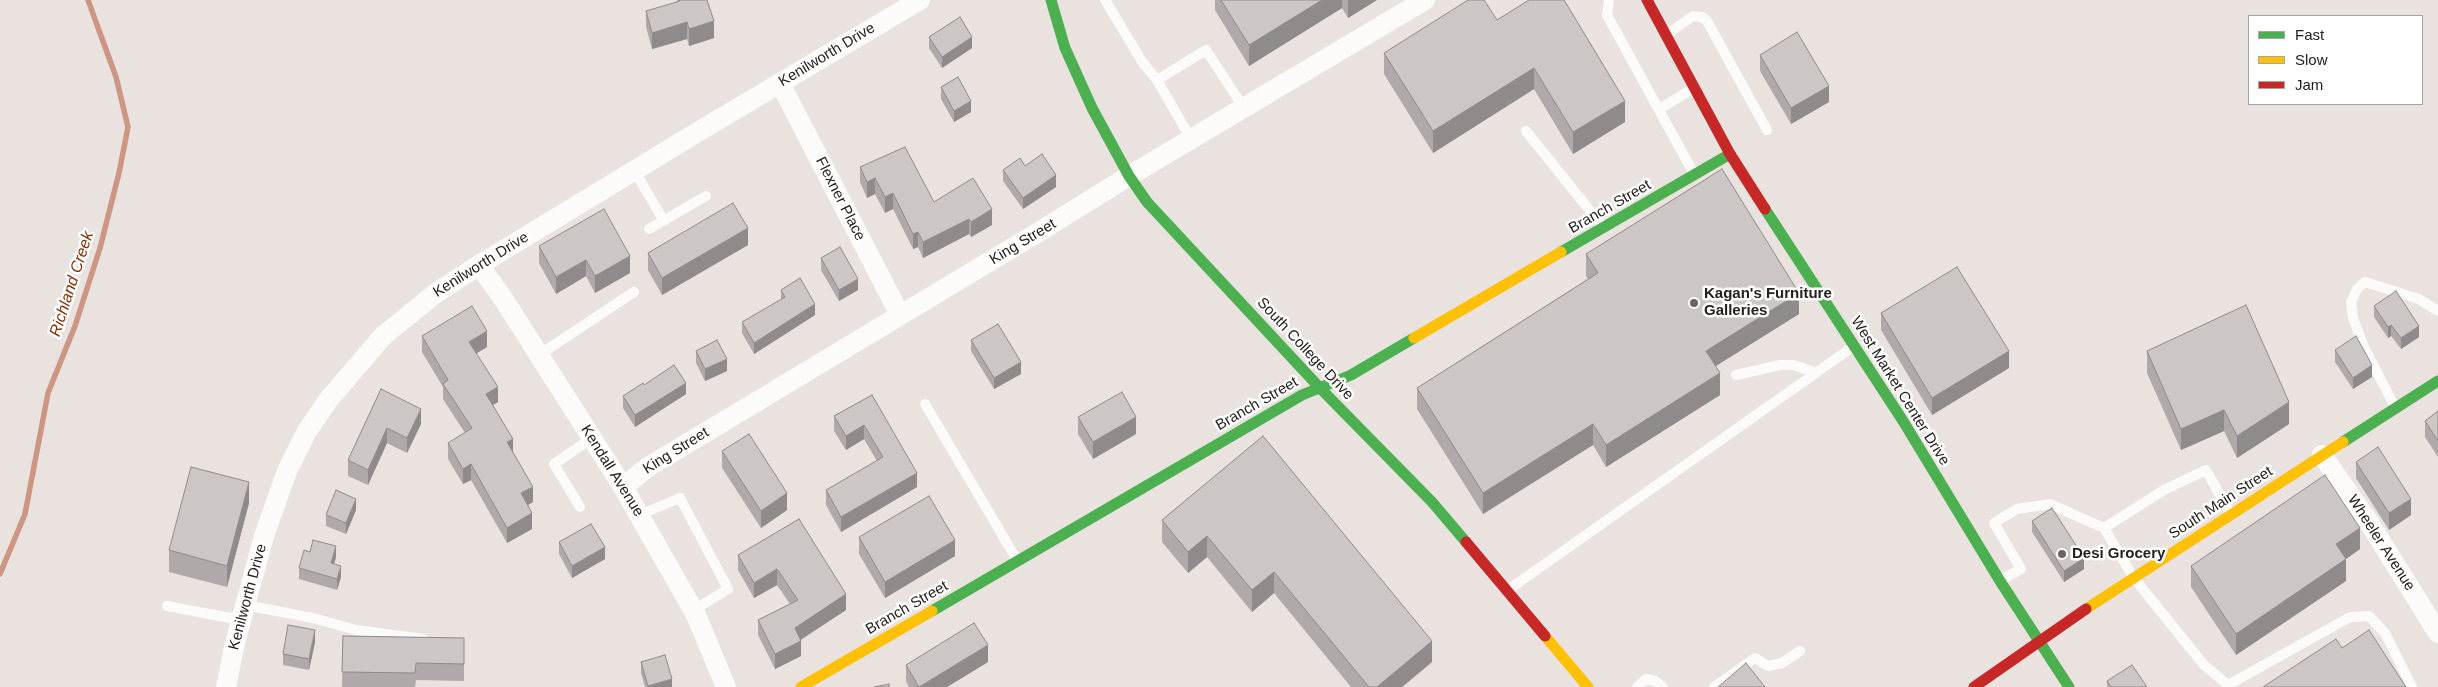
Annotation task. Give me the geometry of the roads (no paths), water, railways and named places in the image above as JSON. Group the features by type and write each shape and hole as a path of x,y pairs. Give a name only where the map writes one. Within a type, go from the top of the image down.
{"main road":[{"name":"South College Drive","path":"1051,0 1065,48 1092,108 1130,176 1147,202 1319,387 1432,502 1588,687"},
{"name":"West Market Center Drive","path":"1648,0 1730,154 1854,346 1983,529 2000,581 2069,687"},
{"name":"Branch Street","path":"801,687 1319,387 1351,375 1730,154"},
{"name":"South Main Street","path":"1974,687 2133,577 2438,381"}],"street":[{"name":"Kenilworth Drive","path":"226,687 243,612 264,536 287,471 307,431 323,407 383,336 428,299 480,265 634,170 920,0"},
{"name":"King Street","path":"623,487 648,467 1191,139 1426,0"},
{"name":"Flexner Place","path":"780,83 900,315"},
{"name":"Kendall Avenue","path":"480,265 623,487 694,610 726,687"},
{"name":"Wheeler Avenue","path":"2322,455 2370,524 2438,633"}],"lane":[{"path":"1104,0 1143,63 1157,80 1191,139"},
{"path":"1609,0 1607,15 1694,175"},
{"path":"1666,35 1693,16 1702,17 1707,21 1767,130"},
{"path":"1157,80 1206,50 1244,108"},
{"path":"1659,109 1694,88"},
{"path":"1526,131 1604,228"},
{"path":"634,170 664,221"},
{"path":"649,229 706,196"},
{"path":"2396,408 2364,347 2352,318 2351,302 2357,289 2365,282 2420,299 2438,311"},
{"path":"539,355 634,292"},
{"path":"1508,590 1854,346"},
{"path":"1736,374 1780,365 1794,365 1816,373"},
{"path":"924,404 1017,561"},
{"path":"580,507 554,464 592,438"},
{"path":"2104,528 2164,490 2206,470 2231,515"},
{"path":"639,515 680,498 728,589 694,610"},
{"path":"2000,581 2021,569 1983,529 2017,509 2050,504 2104,528 2133,577 2204,665 2228,685 2350,617 2369,616 2385,633 2412,687"},
{"path":"167,606 306,616 356,630 431,640"},
{"path":"1714,687 1755,658 1768,666 1782,662 1800,651"},
{"path":"1637,687 1646,679 1655,680 1663,687"}],"waterway":[{"name":"Richland Creek","path":"0,574 25,514 48,393 75,326 100,248 119,173 128,127 116,77 88,0"}],"place":[{"name":"Kagan's Furniture Galleries","path":"1694,303"},
{"name":"Desi Grocery","path":"2062,554"}]}
